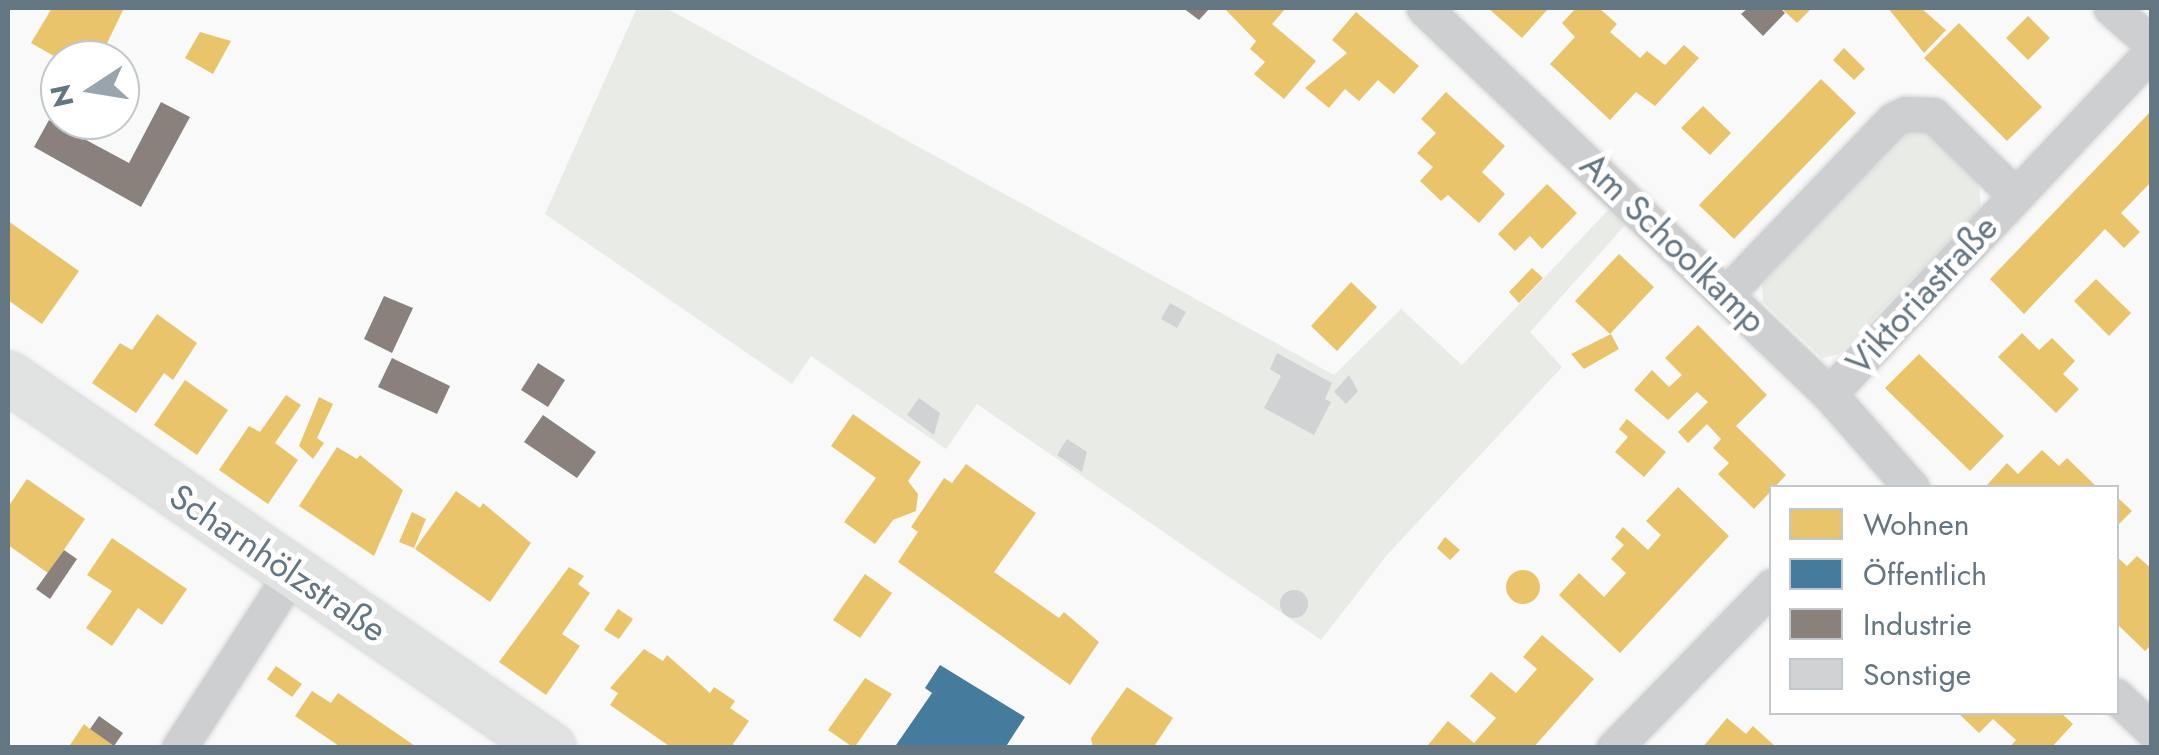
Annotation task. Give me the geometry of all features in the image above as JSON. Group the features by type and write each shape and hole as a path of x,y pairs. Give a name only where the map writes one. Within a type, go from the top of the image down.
{"main road":[{"name":"Scharnhölzstraße","path":"8,376 550,748"}],"street":[{"name":"Am Schoolkamp","path":"1424,8 1829,394 1890,480"},
{"path":"2112,8 2152,47"},
{"name":"Viktoriastraße","path":"1829,394 2152,47"},
{"name":"Viktoriastraße","path":"1726,294 1906,114 1933,115 2015,196"},
{"path":"179,748 292,574"},
{"path":"1614,748 1769,589"},
{"path":"2119,699 2152,730"}],"shaded area":[{"path":"637,8 666,8 1334,375 1401,309 1462,365 1609,209 1626,224 1530,332 1562,367 1387,555 1321,640 977,404 946,449 811,356 792,384 545,214"},
{"path":"1924,127 1979,182 1981,208 1839,354 1822,358 1763,302 1762,284 1902,135"}],"building: Wohnen":[{"path":"52,8 124,8 109,40 40,40 40,48 31,43"},
{"path":"1224,8 1286,8 1272,24 1316,61 1284,99 1254,74 1265,62 1250,49 1256,41"},
{"path":"1488,8 1544,8 1547,10 1522,38"},
{"path":"1576,8 1599,8 1617,24 1610,32 1640,58 1647,51 1665,65 1684,45 1699,58 1655,106 1636,92 1610,120 1550,64 1575,37 1562,23"},
{"path":"1781,8 1812,8 1797,23"},
{"path":"1888,8 1921,8 1946,30 1924,53"},
{"path":"1356,12 1419,66 1394,94 1378,80 1359,101 1345,89 1329,108 1305,88 1347,53 1332,40"},
{"path":"2028,16 2050,38 2028,60 2006,38"},
{"path":"1959,23 2042,107 2007,141 1924,58"},
{"path":"200,32 231,41 213,74 185,58"},
{"path":"1844,48 1865,69 1854,80 1833,60"},
{"path":"1821,79 1856,113 1734,239 1699,205"},
{"path":"1446,92 1505,146 1482,172 1505,194 1479,223 1448,195 1441,201 1420,181 1433,167 1417,153 1436,133 1421,119"},
{"path":"1703,106 1731,133 1710,155 1681,128"},
{"path":"2152,110 2152,181 2121,213 2140,232 2124,248 2105,229 2024,314 1990,279"},
{"path":"1547,184 1577,213 1542,249 1530,236 1515,251 1498,234"},
{"path":"8,221 79,271 42,324 8,300"},
{"path":"1619,254 1654,287 1610,334 1575,301"},
{"path":"1532,268 1543,278 1519,303 1509,292"},
{"path":"2096,279 2131,313 2109,336 2074,301"},
{"path":"1351,282 1377,307 1337,351 1311,326"},
{"path":"157,314 197,343 173,380 164,373 136,413 92,383 120,343 132,350"},
{"path":"1698,325 1767,395 1736,426 1786,475 1777,485 1769,485 1769,493 1754,509 1718,474 1729,463 1713,448 1721,439 1707,424 1688,443 1678,432 1708,402 1697,392 1668,420 1634,390 1652,370 1669,387 1682,375 1665,358"},
{"path":"2022,333 2039,350 2052,338 2075,361 2063,374 2079,389 2056,413 1998,357"},
{"path":"1611,334 1619,349 1584,369 1571,354"},
{"path":"1919,354 2004,436 1970,471 1885,388"},
{"path":"185,380 228,410 197,455 154,425"},
{"path":"286,395 301,405 275,443 298,460 268,504 219,470 249,426 260,432"},
{"path":"319,397 333,404 317,438 324,443 313,459 299,446"},
{"path":"853,414 921,462 908,481 918,494 916,511 893,520 875,544 844,522 876,478 831,446"},
{"path":"1627,419 1666,452 1644,477 1615,452 1628,437 1619,429"},
{"path":"337,447 357,459 360,455 403,490 374,556 299,506"},
{"path":"2042,450 2059,466 2067,458 2095,485 1987,485 2007,463 2018,474"},
{"path":"966,464 1036,513 994,572 1059,618 1064,612 1099,642 1070,685 898,562 918,532 911,527 944,478 952,483"},
{"path":"27,479 85,519 48,573 8,545 8,507"},
{"path":"1678,487 1729,536 1620,653 1559,595 1579,573 1604,597 1626,573 1611,559 1624,545 1615,537 1623,527 1648,550 1661,535 1646,521"},
{"path":"456,491 480,508 483,503 531,543 490,602 415,549"},
{"path":"2119,499 2132,511 2119,524"},
{"path":"412,512 426,519 414,548 399,542"},
{"path":"1445,537 1460,550 1450,560 1437,548"},
{"path":"112,538 187,589 162,625 138,608 112,646 86,628 112,591 87,575"},
{"path":"2137,556 2152,569 2152,644 2145,651 2119,626 2119,559 2127,566"},
{"path":"569,567 584,576 578,584 590,593 562,634 580,646 546,695 499,662"},
{"path":"1523,570 1535,575 1540,587 1535,599 1523,604 1511,599 1506,587 1511,575"},
{"path":"865,574 892,593 860,638 833,620"},
{"path":"618,609 633,619 619,639 604,630"},
{"path":"1542,635 1594,679 1533,748 1428,745 1448,721 1474,743 1496,718 1470,696 1491,672 1516,693 1537,669 1523,657"},
{"path":"644,649 663,661 667,655 710,693 714,687 735,701 730,708 749,721 733,744 737,748 672,748 610,705 618,693 610,688"},
{"path":"276,666 302,684 292,697 267,679"},
{"path":"865,678 892,694 854,748 828,730"},
{"path":"1127,687 1173,718 1153,748 1093,748 1091,738"},
{"path":"312,691 331,703 338,693 418,748 342,748 295,716"},
{"path":"1960,715 2063,715 2073,724 2051,748 2009,748 2016,740 1993,719 1979,733"},
{"path":"1727,718 1746,734 1753,726 1777,748 1702,748"},
{"path":"84,724 90,729 117,748 68,748"}],"building: Öffentlich":[{"path":"940,665 1025,717 1005,748 894,748 932,693 925,688"}],"building: Industrie":[{"path":"1183,8 1210,8 1199,20"},
{"path":"1748,8 1780,8 1785,13 1763,36 1741,14"},
{"path":"161,102 190,117 141,207 34,147 40,136 40,140 86,140 129,163"},
{"path":"384,296 413,308 392,353 364,339"},
{"path":"392,358 450,386 437,414 378,387"},
{"path":"538,363 565,380 548,407 521,390"},
{"path":"543,415 596,452 577,478 524,442"},
{"path":"64,550 77,559 50,599 36,589"},
{"path":"99,716 123,733 114,746 90,729"}],"building: Sonstige":[{"path":"1170,303 1186,312 1177,328 1161,319"},
{"path":"1277,353 1332,383 1325,399 1331,402 1314,435 1264,408 1281,376 1270,369"},
{"path":"1349,375 1358,391 1346,404 1334,392"},
{"path":"919,398 940,413 934,435 907,415"},
{"path":"1067,439 1087,452 1082,472 1057,455"},
{"path":"1294,590 1304,594 1308,604 1304,614 1294,618 1284,614 1280,604 1284,594"}]}
